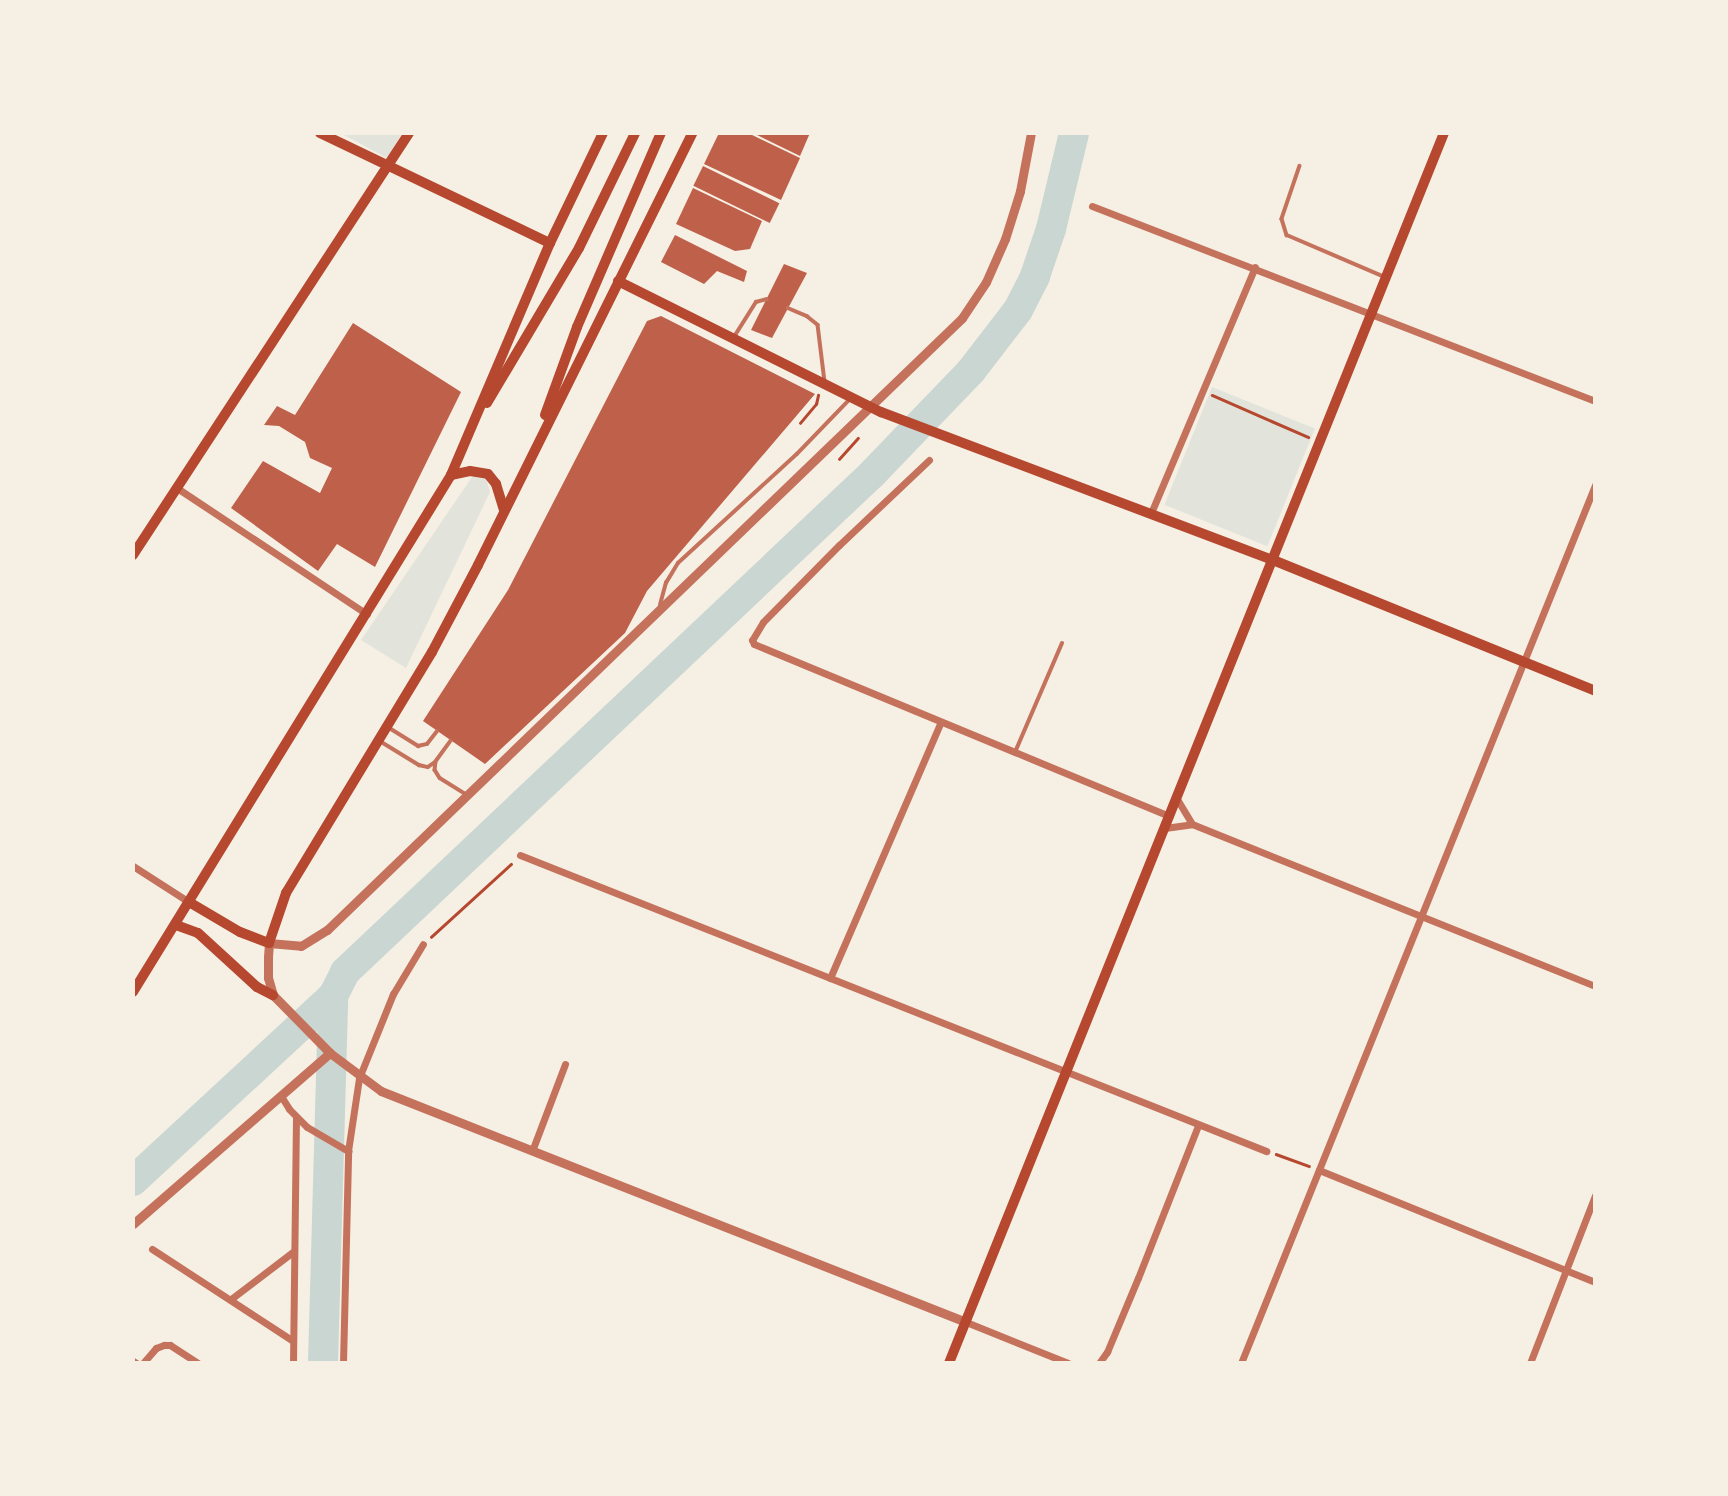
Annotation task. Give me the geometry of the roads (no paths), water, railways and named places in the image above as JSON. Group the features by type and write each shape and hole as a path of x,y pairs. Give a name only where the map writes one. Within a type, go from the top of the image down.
{"main road":[{"path":"320,133 550,243"},
{"path":"133,555 409,133"},
{"path":"133,992 451,475 550,243 603,133"},
{"path":"471,429 515,360 579,248 635,133"},
{"path":"533,451 558,375 661,133"},
{"path":"189,902 240,932 269,943 286,893 432,652 692,133"},
{"path":"950,1363 1444,133"},
{"path":"618,281 886,414 1273,560 1595,691"},
{"path":"451,475 470,471 488,474 496,484 504,510"},
{"path":"176,925 198,933 257,987 273,995"}],"street":[{"path":"1031,133 1014,213 996,260 976,299 948,333 869,406 327,930 301,946 269,943 268,978 273,995 330,1053 359,1078 409,1105 1068,1363"},
{"path":"1092,206 1595,401"},
{"path":"1151,513 1255,267"},
{"path":"929,460 763,622 752,640 758,647 1016,750 1170,816"},
{"path":"1241,1363 1424,915 1595,485"},
{"path":"177,488 367,614"},
{"path":"830,978 941,722"},
{"path":"1177,799 1192,824"},
{"path":"1165,828 1192,824 1595,986"},
{"path":"520,855 1066,1074 1266,1151"},
{"path":"133,866 189,902"},
{"path":"343,1363 344,1149 359,1078 393,994 423,944"},
{"path":"133,1224 330,1053"},
{"path":"531,1151 565,1064"},
{"path":"281,1096 307,1127 344,1149"},
{"path":"293,1363 296,1117"},
{"path":"1099,1363 1107,1352 1133,1291 1198,1126"},
{"path":"1319,1170 1595,1282"},
{"path":"1530,1363 1595,1195"},
{"path":"152,1249 293,1341"},
{"path":"231,1299 294,1251"},
{"path":"143,1363 156,1348 170,1345 198,1363"}],"lane":[{"path":"1300,166 1282,219 1287,235 1387,278"},
{"path":"733,338 756,302 767,299"},
{"path":"788,308 807,316 818,326 825,384"},
{"path":"659,610 666,583 678,563 797,454 851,398"},
{"path":"1016,750 1062,643"},
{"path":"387,727 418,746 427,744 437,731"},
{"path":"378,740 419,765 428,767 436,762 451,741"},
{"path":"436,762 437,774 468,795"}],"waterway":[{"path":"133,1181 333,996 345,972 872,474 971,371 1018,310 1035,276 1051,229 1074,133"},
{"path":"323,1363 333,996"}]}
